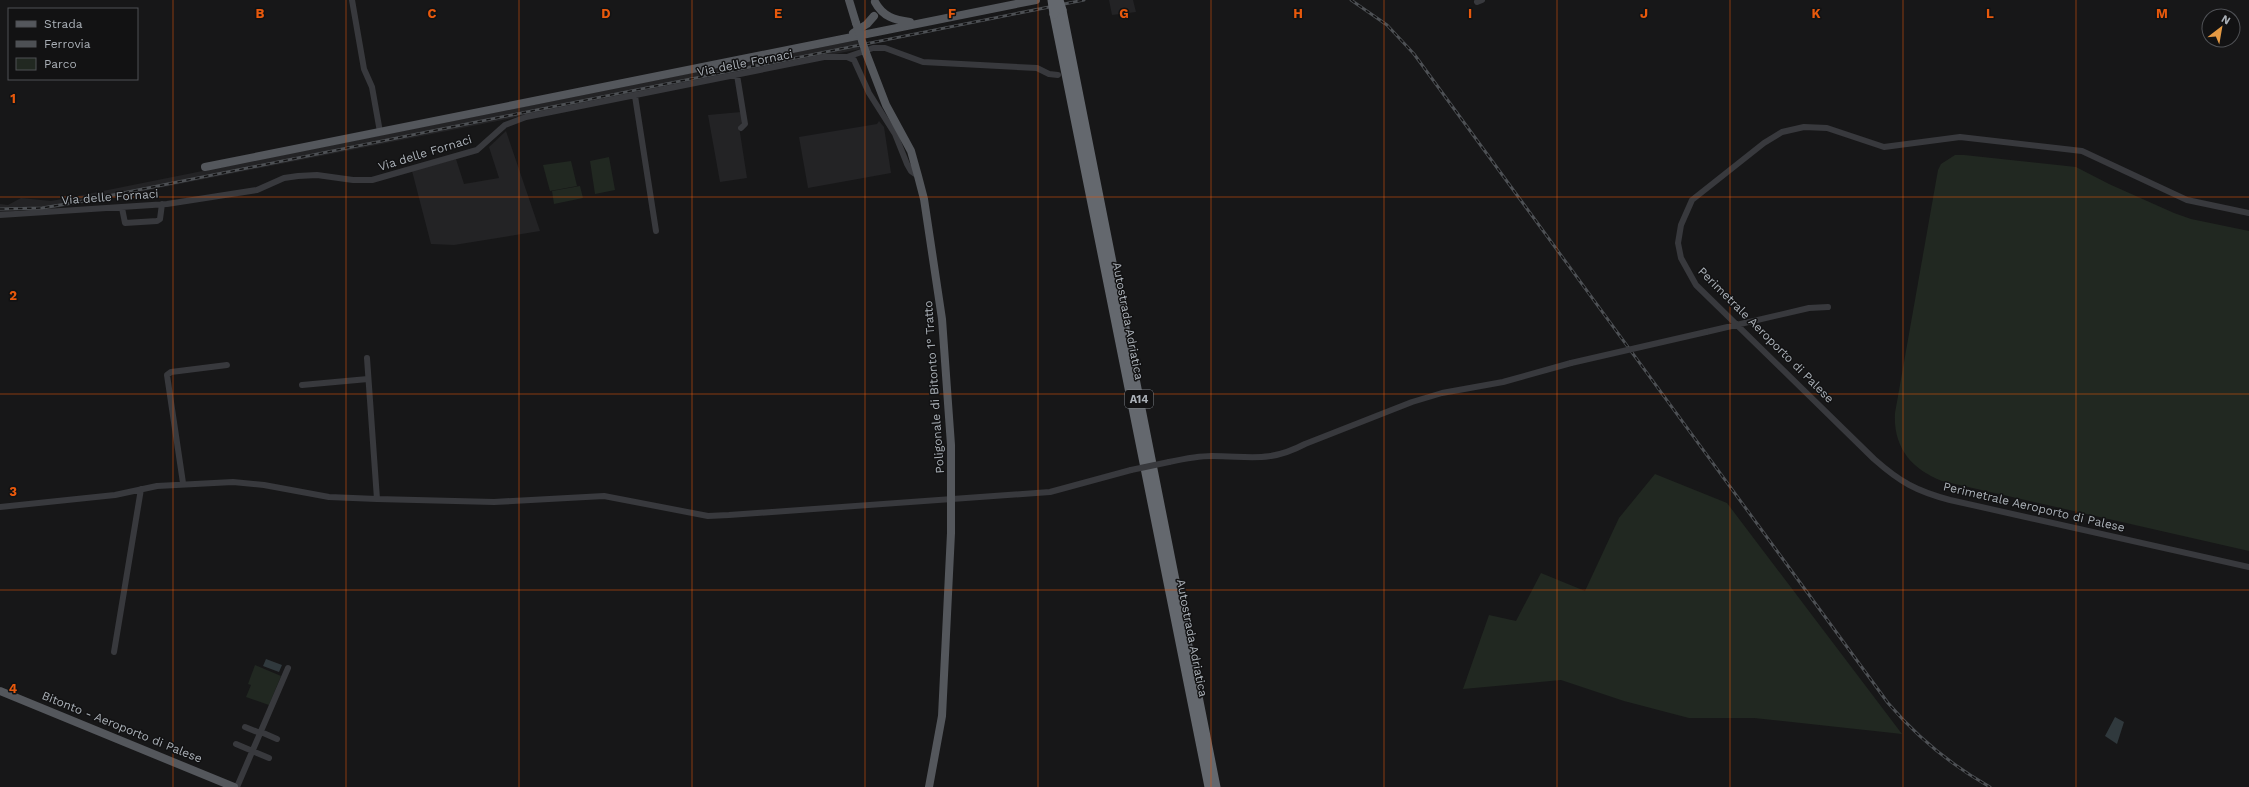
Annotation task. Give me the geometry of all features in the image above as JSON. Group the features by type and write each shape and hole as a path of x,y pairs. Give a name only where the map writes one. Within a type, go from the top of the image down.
{"highway":[{"name":"Autostrada Adriatica","path":"1052,0 1058,12 1216,787"},
{"name":"Autostrada Adriatica","path":"1059,0 1058,12 1209,787"}],"main road":[{"name":"Poligonale di Bitonto 1° Tratto","path":"849,0 874,78 910,152 918,176 924,199 942,319 951,445 951,500 942,716 928,787"},
{"path":"205,167 599,90 847,37 1036,0"},
{"path":"875,1 884,15 899,21 919,23"},
{"path":"875,1 874,16 876,25 880,31"},
{"path":"880,10 880,31"},
{"path":"847,37 867,24 874,16"},
{"name":"Bitonto - Aeroporto di Palese","path":"0,691 235,787"}],"street":[{"path":"352,0 364,69 372,87 380,132"},
{"name":"Via delle Fornaci","path":"0,215 85,208 122,208 162,204 257,190 284,178 298,176 317,175 353,180 375,179 477,150 505,125 515,120 824,57 847,57 873,48 885,48 923,62 1037,68 1049,74 1058,75"},
{"path":"847,57 855,62 870,93 895,134 906,164 911,171 918,176"},
{"path":"737,75 745,124 741,128"},
{"path":"635,96 656,231"},
{"name":"Perimetrale Aeroporto di Palese","path":"2249,213 2187,200 2082,151 1960,137 1884,147 1827,128 1815,127 1798,129 1774,136 1709,184 1692,200 1680,225 1678,243 1681,258 1696,285 1874,459 1903,483 1923,493 2249,567"},
{"path":"122,208 126,222 157,221 160,219 162,204"},
{"path":"0,507 115,495 141,489 183,483 233,482 264,485 329,497 377,499 494,502 604,496 708,516 1050,492 1131,470 1191,457 1210,456 1270,458 1290,452 1305,444 1412,402 1442,393 1503,382 1571,363 1738,326 1809,308 1828,307"},
{"path":"367,358 377,499"},
{"path":"183,483 167,375 171,372 227,365"},
{"path":"302,385 368,379"},
{"path":"114,652 141,489"},
{"path":"235,787 288,668"},
{"path":"244,726 277,739"},
{"path":"236,744 269,758"}],"shaded area":[{"path":"1109,0 1133,0 1136,12 1112,15"},
{"path":"857,40 860,49 84,203 32,212 24,210 0,213 0,204 8,205 21,198 51,201 73,197"},
{"path":"741,112 743,121 739,126 747,178 720,182 708,115"},
{"path":"879,121 884,127 891,173 808,188 799,137 877,124"},
{"path":"506,131 540,231 454,245 431,244 412,171 456,159 464,184 499,178 489,147"},
{"path":"266,659 282,665 279,672 263,666"},
{"path":"2115,717 2124,722 2117,744 2105,736"}],"green space":[{"path":"1955,155 2076,167 2109,184 2174,213 2191,219 2249,231 2249,551 1942,481 1921,470 1906,455 1897,436 1895,413 1938,170 1941,164"},
{"path":"609,157 615,190 595,194 590,161"},
{"path":"571,161 577,186 550,191 543,165"},
{"path":"580,186 583,198 554,204 552,191"},
{"path":"1655,474 1727,503 1902,734 1754,718 1689,718 1624,701 1561,680 1463,689 1489,615 1516,621 1541,573 1585,591 1619,518"},
{"path":"255,665 281,676 269,705 246,697 251,685 248,684"}],"railway":[{"path":"0,209 42,208 78,202 1084,0"},
{"path":"1351,0 1387,25 1414,54 1888,703 1935,750 1990,787"}]}
